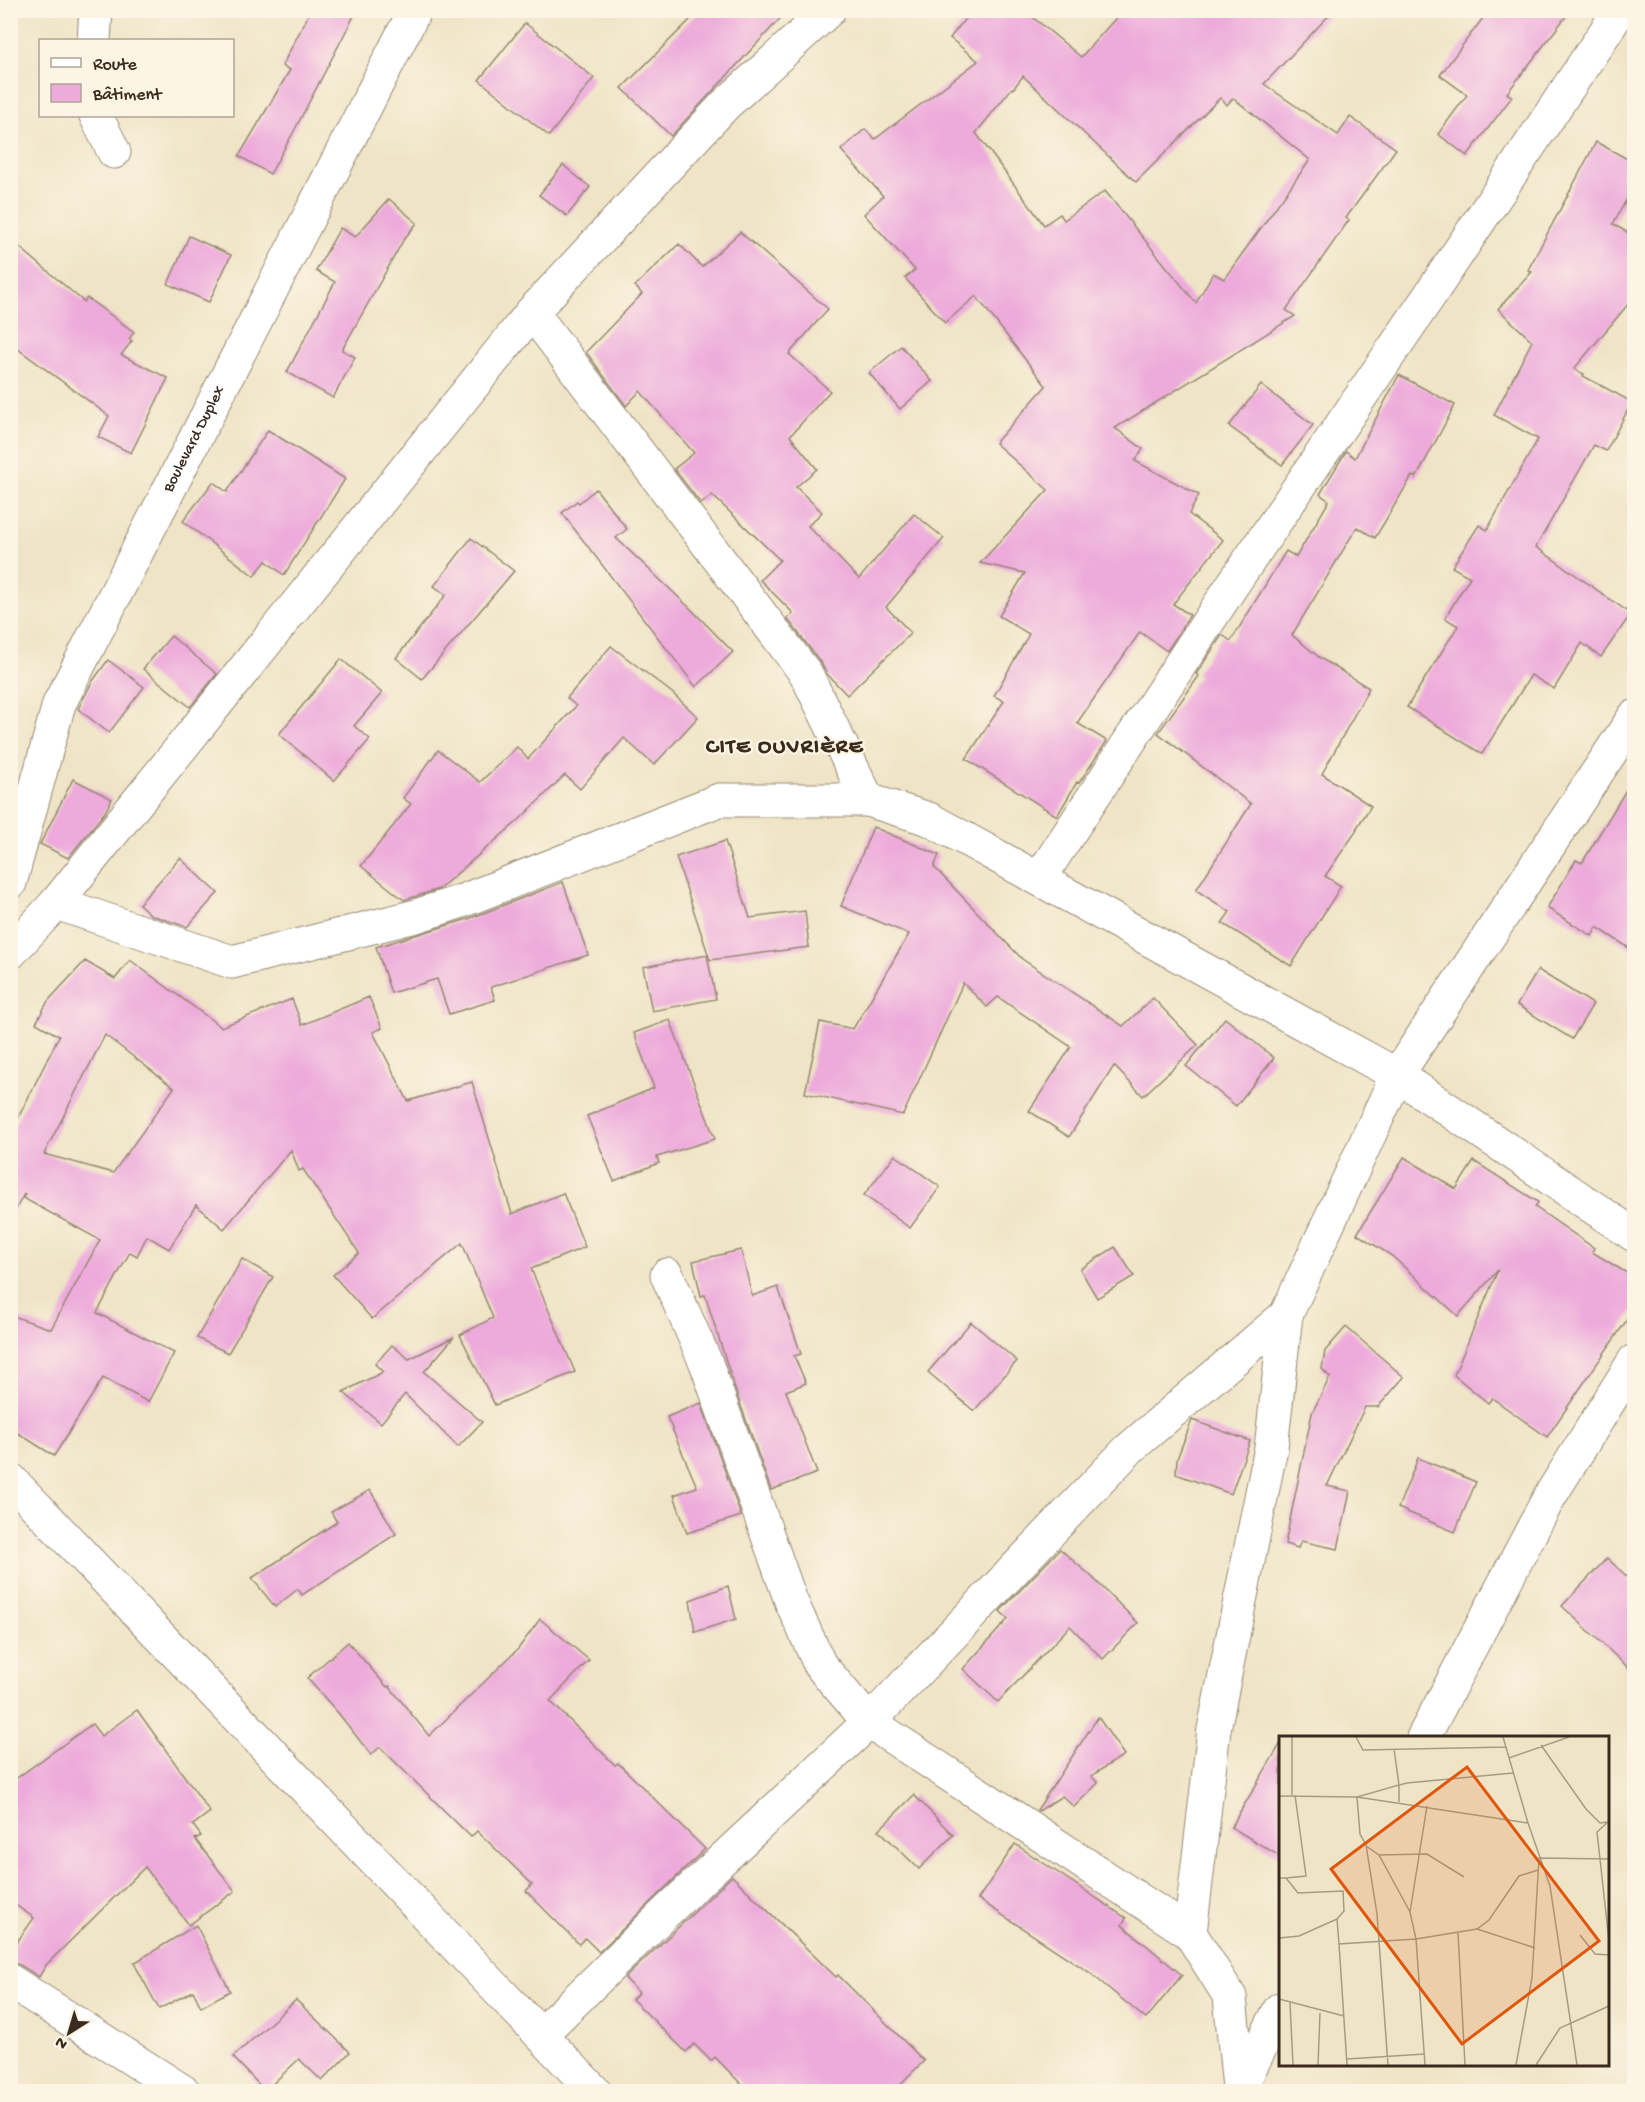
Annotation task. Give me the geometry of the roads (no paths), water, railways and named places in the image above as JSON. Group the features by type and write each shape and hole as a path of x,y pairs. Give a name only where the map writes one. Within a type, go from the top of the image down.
{"street":[{"path":"94,39 96,10"},
{"name":"Boulevard Duplex","path":"10,883 59,704 415,10"},
{"path":"10,953 56,903 532,312 725,105 829,10"},
{"path":"1039,879 1233,584 1437,285 1620,10"},
{"path":"96,117 114,152"},
{"path":"532,312 806,674 868,800"},
{"path":"1190,1933 1214,1729 1271,1448 1286,1315 1397,1075 1635,717"},
{"path":"56,903 232,962 416,916 462,901 719,800 868,800 929,819 1397,1075 1635,1235"},
{"path":"667,1275 706,1363 791,1601 819,1665 869,1722 1190,1933 1230,1998 1239,2090"},
{"path":"541,2034 665,1913 869,1722 1129,1449 1286,1315"},
{"path":"1424,1736 1550,1496 1635,1361"},
{"path":"10,1479 596,2091"},
{"path":"10,1981 184,2091"},
{"path":"1239,2090 1279,2013"}],"district":[{"name":"CITE OUVRIÈRE","path":"785,748"}]}
